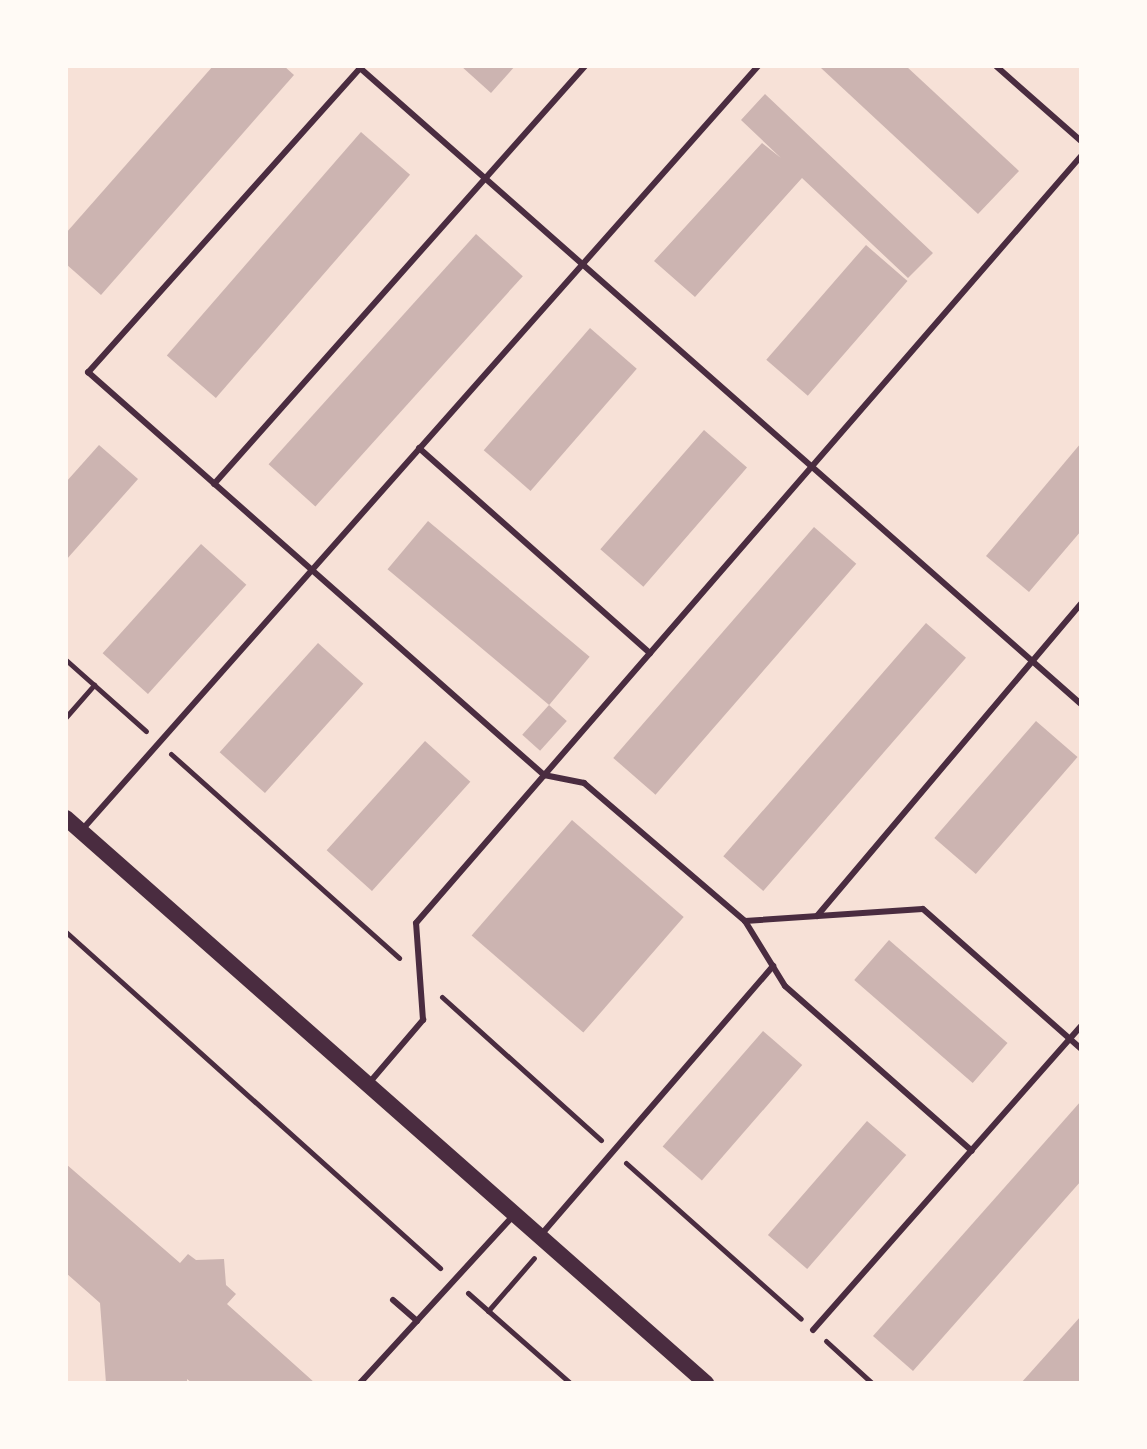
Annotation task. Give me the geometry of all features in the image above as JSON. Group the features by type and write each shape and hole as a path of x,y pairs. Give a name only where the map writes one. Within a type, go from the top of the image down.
{"main road":[{"path":"66,818 706,1383"}],"lane":[{"path":"214,484 585,66"},
{"path":"81,831 758,66"},
{"path":"996,66 1081,141"},
{"path":"972,1151 785,986 745,921 584,783 544,775 88,372 361,67 1081,704"},
{"path":"367,1085 423,1020 416,923 1081,156"},
{"path":"419,448 650,653"},
{"path":"817,916 1081,604"},
{"path":"745,921 923,909 1081,1049"},
{"path":"539,1236 773,966"},
{"path":"813,1330 1081,1026"},
{"path":"360,1383 514,1215"},
{"path":"393,1300 417,1321"}],"path":[{"path":"66,660 872,1383"},
{"path":"66,717 94,685"},
{"path":"66,932 570,1383"}],"building":[{"path":"213,66 284,66 294,75 101,295 66,264 66,233"},
{"path":"461,66 515,66 491,93"},
{"path":"906,66 1019,171 978,214 821,68"},
{"path":"765,94 933,253 908,278 802,178 695,297 654,261 762,143 781,158 741,120"},
{"path":"361,132 410,175 216,398 167,355"},
{"path":"476,234 523,276 315,507 269,464"},
{"path":"866,245 908,281 808,396 766,360"},
{"path":"590,328 637,369 531,491 484,450"},
{"path":"704,430 747,467 643,587 600,549"},
{"path":"1081,443 1081,531 1029,592 986,556"},
{"path":"99,445 138,479 66,560 66,482"},
{"path":"428,521 590,657 549,705 388,569"},
{"path":"814,527 856,564 656,795 613,758"},
{"path":"201,544 246,585 148,694 103,653"},
{"path":"926,623 966,658 763,891 723,856"},
{"path":"318,643 363,684 265,793 220,752"},
{"path":"549,705 567,721 540,751 522,735"},
{"path":"1036,721 1078,757 976,874 934,838"},
{"path":"425,741 470,782 372,891 327,850"},
{"path":"572,820 684,917 583,1033 472,935"},
{"path":"889,940 1007,1043 973,1083 854,980"},
{"path":"763,1031 802,1065 702,1181 663,1146"},
{"path":"1081,1101 1081,1181 913,1371 873,1336"},
{"path":"867,1121 906,1155 807,1269 768,1235"},
{"path":"66,1164 180,1263 188,1254 196,1260 224,1259 226,1285 236,1294 227,1304 315,1383 192,1383 187,1379 187,1383 106,1383 100,1303 66,1273"},
{"path":"1081,1316 1081,1383 1021,1383"}]}
